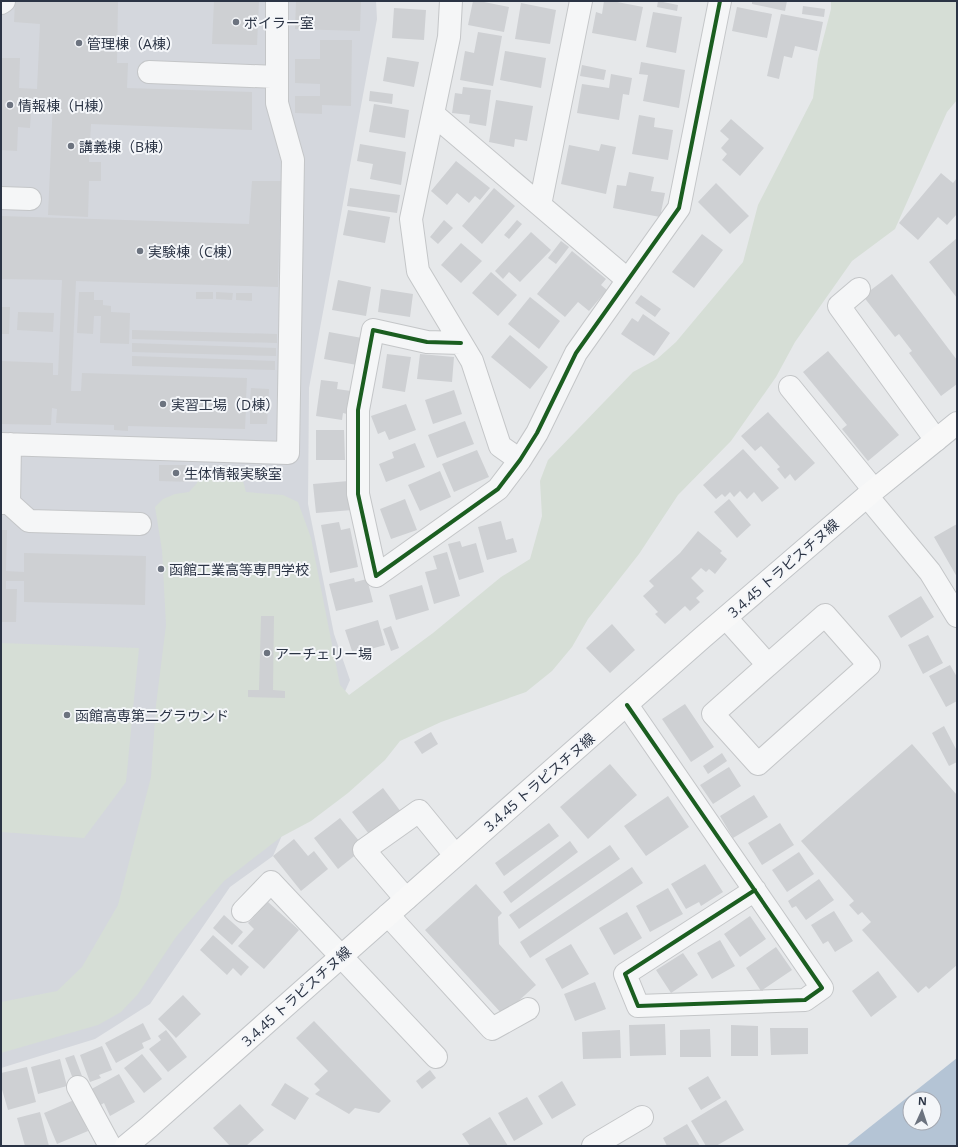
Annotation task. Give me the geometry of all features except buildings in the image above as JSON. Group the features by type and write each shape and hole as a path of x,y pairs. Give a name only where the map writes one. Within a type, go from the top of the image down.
{"main road":[{"name":"3.4.45 トラピスチヌ線","path":"126,1146 726,618 870,493 957,423"}],"street":[{"path":"140,524 29,521 5,503 6,444 288,453 293,160 277,104 277,1"},
{"path":"451,1 449,37 411,219 418,271 472,361 500,446 520,460"},
{"path":"540,205 581,1"},
{"path":"461,343 427,342 373,330 358,410 358,494 376,576 498,489 520,460 537,433 576,353 679,208 720,1"},
{"path":"149,72 277,77"},
{"path":"433,114 628,280"},
{"path":"1,198 30,199"},
{"path":"859,289 839,306 936,440"},
{"path":"790,387 930,572 957,616"},
{"path":"824,615 869,665 758,764 713,714 767,666 824,615"},
{"path":"726,618 768,665 767,666"},
{"path":"627,705 755,890 822,988 805,1000 638,1006 625,974 755,890"},
{"path":"406,899 364,850 419,811 455,855"},
{"path":"243,911 271,882 436,1058"},
{"path":"388,915 492,1030 528,1009"},
{"path":"78,1087 110,1146"},
{"path":"593,1146 642,1117"}],"shaded area":[{"name":"函館工業高等専門学校","path":"1,1 376,1 377,19 309,388 308,504 334,634 350,680 273,856 230,887 150,1004 95,1039 1,1068"},
{"path":"831,1 957,1 957,100 947,112 895,229 852,261 795,342 776,377 731,441 678,495 639,554 588,619 572,647 552,671 526,692 441,722 400,741 385,760 348,793 311,821 281,837 224,881 176,937 138,994 121,1012 98,1025 1,1053 1,1002 57,991 82,967 118,905 151,777 156,705 166,625 162,550 155,507 163,499 175,494 189,492 197,483 199,469 222,468 243,481 246,492 283,495 298,502 311,538 340,685 349,695 433,633 501,577 530,559 542,516 540,481 548,460 633,372 657,359 676,342 743,262 758,205 813,98 818,59 831,9"},
{"name":"函館高専第二グラウンド","path":"1,643 139,648 126,782 84,838 1,832"}],"water":[{"path":"957,1058 957,1146 846,1146 902,1102 902,1131 942,1131 942,1091 915,1091"}],"cycle path":[{"path":"461,343 427,342 373,330 358,410 358,494 376,576 498,489 520,460 537,433 576,353 679,208 720,1"},
{"path":"627,705 822,988 805,1000 638,1006 625,974 755,890"}],"place":[{"name":"ボイラー室","path":"236,22"},
{"name":"管理棟（A棟）","path":"79,43"},
{"name":"情報棟（H棟）","path":"10,105"},
{"name":"講義棟（B棟）","path":"71,146"},
{"name":"実験棟（C棟）","path":"140,251"},
{"name":"実習工場（D棟）","path":"163,404"},
{"name":"生体情報実験室","path":"176,473"},
{"name":"函館工業高等専門学校","path":"161,569"},
{"name":"アーチェリー場","path":"267,653"},
{"name":"函館高専第二グラウンド","path":"67,715"}]}
